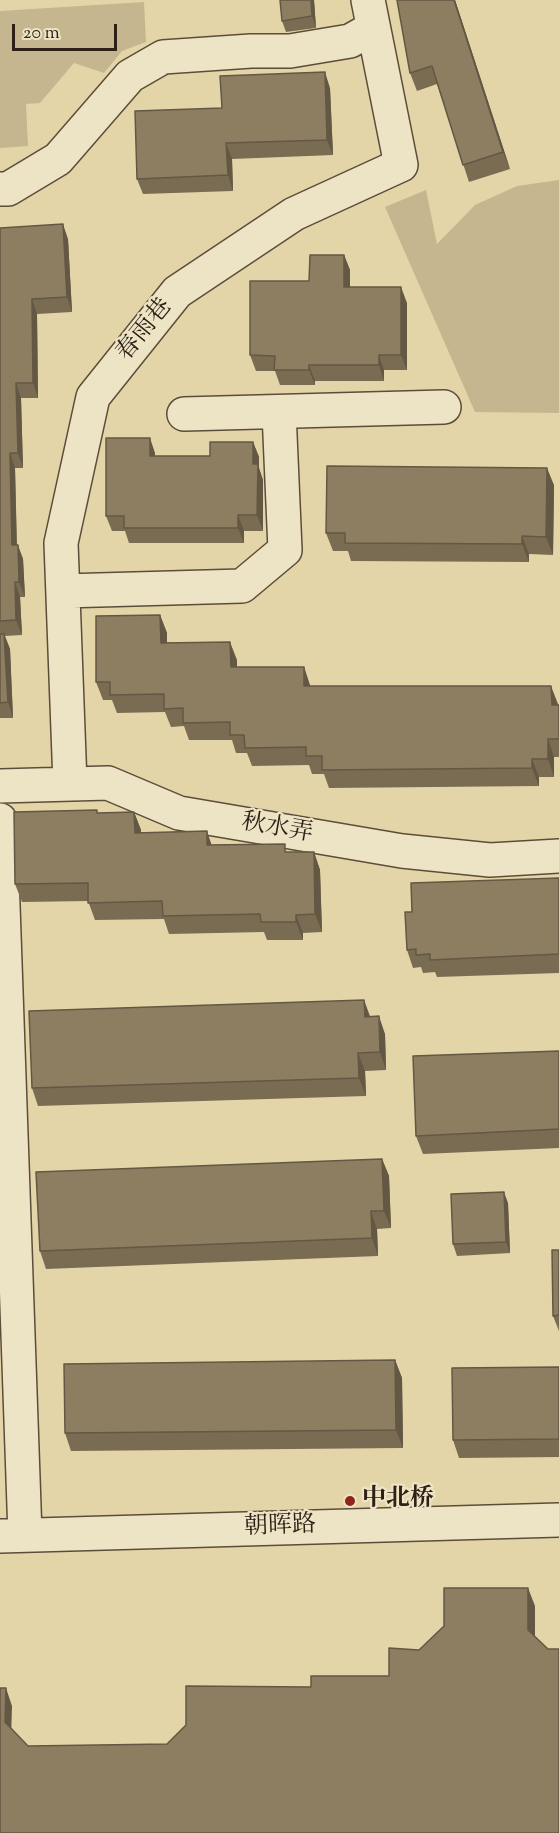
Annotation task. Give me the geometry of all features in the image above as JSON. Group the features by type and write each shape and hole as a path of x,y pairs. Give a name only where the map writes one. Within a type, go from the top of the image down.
{"street":[{"path":"0,189 8,189 58,159 130,76 163,57 251,51 290,51 350,41 370,14"},
{"name":"春雨巷","path":"70,784 61,543 93,397 177,292 294,214 401,165 370,14"},
{"path":"184,414 444,407"},
{"path":"63,591 242,586 285,549 279,411"},
{"name":"秋水弄","path":"0,786 108,783 179,813 402,851 490,860 559,856"},
{"path":"0,820 12,1536"},
{"name":"朝晖路","path":"12,1536 559,1520"}],"shaded area":[{"path":"144,2 146,42 122,51 104,73 74,63 40,103 26,104 28,146 0,148 0,11"},
{"path":"559,180 559,413 475,412 385,207 426,190 437,244 475,205 517,186"}],"building":[{"path":"280,0 311,0 312,16 282,21"},
{"path":"397,0 454,0 503,152 463,165 432,66 410,73"},
{"path":"325,72 327,140 226,143 228,175 137,179 135,111 222,108 220,76"},
{"path":"63,224 67,297 32,299 33,383 16,383 18,453 10,453 12,545 18,545 19,582 15,582 16,620 0,621 0,228"},
{"path":"310,255 344,255 344,287 401,287 401,355 379,355 379,365 309,365 309,370 274,370 275,356 250,355 250,281 309,281"},
{"path":"106,438 150,438 150,456 210,456 210,442 253,442 253,464 258,464 257,515 238,515 238,528 124,528 124,516 106,516"},
{"path":"327,466 547,468 546,537 522,536 522,544 345,543 345,533 326,533"},
{"path":"160,615 161,643 230,642 231,667 304,667 304,686 551,686 552,705 559,705 559,739 548,739 548,759 532,759 532,768 322,770 322,756 306,756 306,747 245,748 244,735 230,735 230,722 183,723 183,708 164,709 164,694 110,695 110,682 96,682 96,616"},
{"path":"0,634 4,634 8,702 0,703"},
{"path":"97,810 97,813 134,812 135,833 207,831 207,845 285,844 285,852 314,852 315,914 296,915 296,922 261,922 260,914 163,916 162,901 88,903 88,883 15,884 14,812"},
{"path":"559,878 559,954 430,960 430,954 416,955 416,949 407,950 405,912 412,912 411,883"},
{"path":"364,1000 365,1017 379,1016 380,1052 358,1053 359,1078 32,1088 29,1011"},
{"path":"559,1051 559,1129 416,1136 413,1056"},
{"path":"382,1159 384,1211 371,1211 372,1238 40,1251 36,1172"},
{"path":"504,1192 506,1242 453,1244 451,1194"},
{"path":"552,1250 559,1250 559,1315 553,1316"},
{"path":"395,1360 396,1430 65,1433 64,1364"},
{"path":"559,1367 559,1439 453,1440 452,1368"},
{"path":"444,1588 528,1588 528,1630 548,1649 559,1649 559,1833 0,1833 0,1688 6,1688 5,1722 28,1746 167,1744 186,1725 186,1686 311,1687 311,1676 389,1676 389,1648 419,1650 444,1626"}],"place":[{"name":"中北桥","path":"350,1501"}]}
